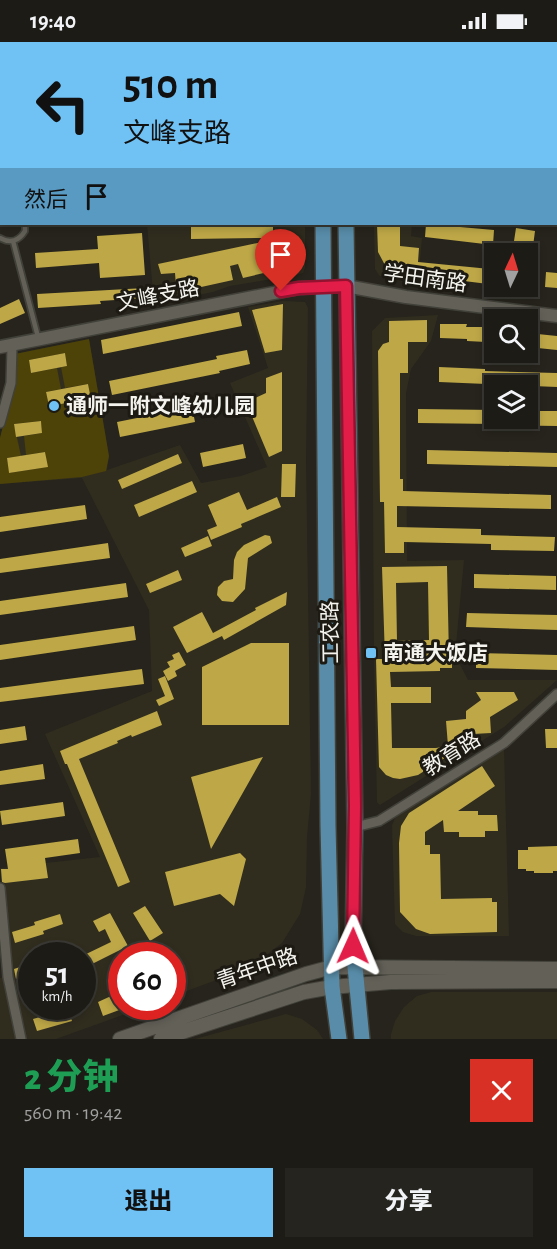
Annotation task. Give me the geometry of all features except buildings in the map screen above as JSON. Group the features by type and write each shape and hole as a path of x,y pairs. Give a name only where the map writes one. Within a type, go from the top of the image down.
{"main road":[{"name":"工农路","path":"323,225 328,826 332,987 339,1039"},
{"name":"工农路","path":"346,225 355,827 354,967 362,1039"},
{"name":"青年中路","path":"120,1039 332,967 557,969"},
{"name":"青年中路","path":"161,1039 304,992 332,987 392,982 557,981"}],"street":[{"name":"学田南路","path":"324,286 346,286 406,297 557,316"},
{"name":"文峰支路","path":"6,346 299,288 324,286"},
{"path":"0,423 11,383 6,346"},
{"name":"教育路","path":"355,827 379,821 504,743 557,694"},
{"path":"0,888 8,977 21,1039"}],"lane":[{"path":"0,238 13,241 23,236 25,225"},
{"path":"13,241 38,340"}],"shaded area":[{"path":"147,225 305,225 303,273 230,286 213,292 154,304"},
{"path":"374,225 412,225 411,236 422,238 418,283 387,280 375,269"},
{"path":"283,301 305,302 308,308 306,460 311,794 306,887 300,914 282,943 249,968 186,991 186,942 108,942 109,1020 56,1039 25,1039 21,1020 96,1020 96,942 18,942 18,1004 12,974 0,868 100,857 45,734 152,691 149,610 82,478 0,484 0,438 16,374 15,354 89,339 109,456 107,470 180,445 201,483 241,476 267,467 230,383 268,368 248,307"},
{"path":"438,315 431,341 411,369 406,393 407,561 464,560 455,655 468,680 557,680 504,727 380,805 377,802 374,657 372,331 385,318"},
{"name":"通师一附文峰幼儿园","path":"89,339 109,456 106,471 82,477 0,484 0,438 16,374 15,354","holes":["65,353 67,366 61,367 65,388 88,384 91,399 49,406 46,392 61,389 57,368 31,373 29,360","41,421 42,433 24,436 26,455 45,452 47,467 9,473 7,458 21,456 14,424"]},
{"path":"504,749 509,936 416,936 403,932 395,924 392,825 397,814"},
{"path":"4,977 17,1039 0,1039 0,978"},
{"path":"431,992 557,992 557,1039 391,1039 395,1021 404,1007 417,996"},
{"path":"286,1014 302,1019 317,1030 323,1039 195,1039"}],"place":[{"name":"通师一附文峰幼儿园","path":"54,406"},
{"name":"南通大饭店","path":"371,653"}],"route":[{"path":"281,291 346,286 355,806 353,946"}]}
